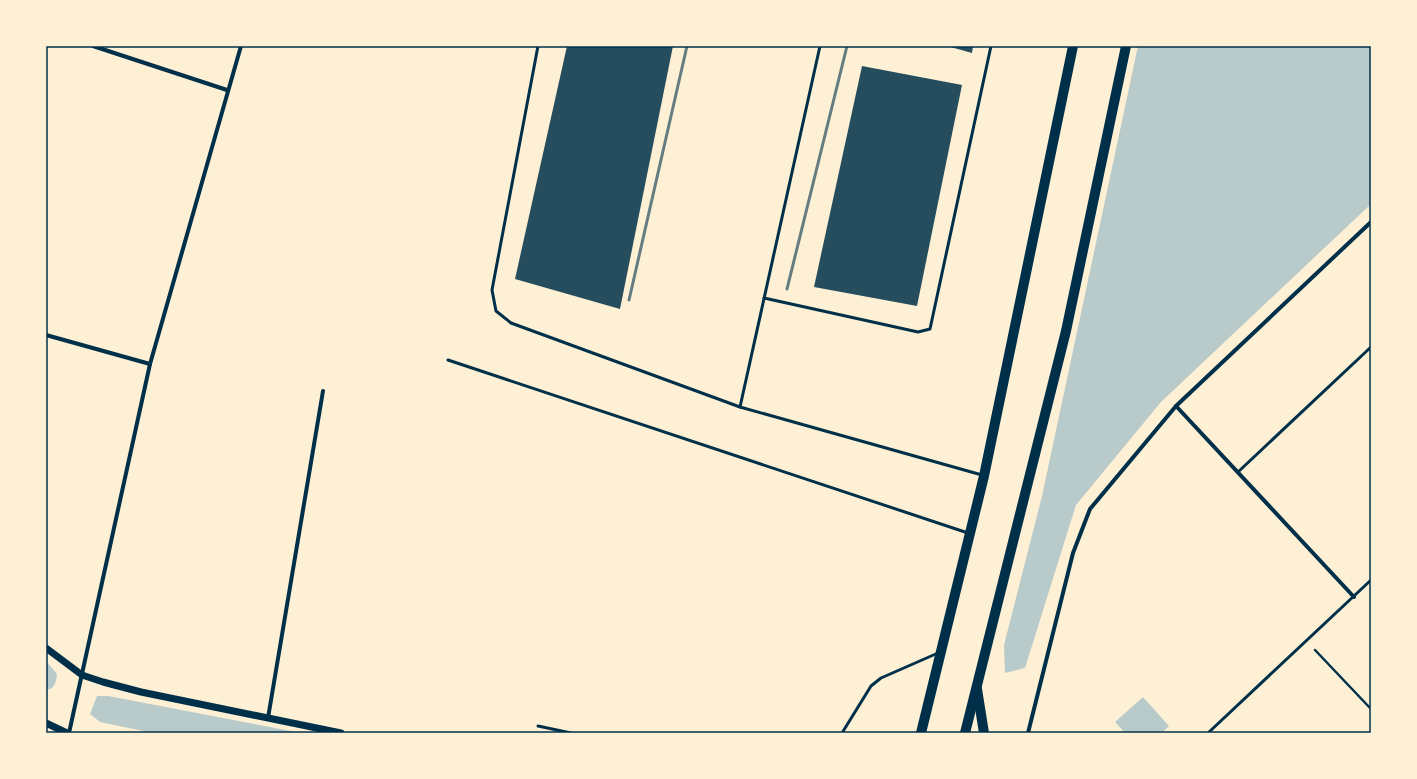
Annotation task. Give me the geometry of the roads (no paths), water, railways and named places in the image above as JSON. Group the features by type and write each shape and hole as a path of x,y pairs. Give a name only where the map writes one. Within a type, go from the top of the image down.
{"main road":[{"path":"921,733 984,476 1073,46"},
{"path":"965,733 976,683 1066,331 1126,46"},
{"path":"976,683 984,733"},
{"path":"914,733 924,720"}],"street":[{"path":"93,46 227,90"},
{"path":"46,723 68,733 150,364 227,90 241,46"},
{"path":"1028,733 1073,553 1090,509 1176,406 1371,222"},
{"path":"46,335 150,364"},
{"path":"268,718 323,391"},
{"path":"1176,406 1354,597"},
{"path":"46,648 82,675 140,692 341,733"}],"lane":[{"path":"538,46 492,290 496,311 511,323 740,407 984,476"},
{"path":"740,407 820,46"},
{"path":"764,298 918,332 930,329 991,46"},
{"path":"1238,472 1371,347"},
{"path":"448,360 970,534"},
{"path":"1208,733 1371,580"},
{"path":"842,733 871,686 881,678 941,651"},
{"path":"538,726 571,733"}],"railway":[{"path":"629,300 687,46"},
{"path":"787,289 847,46"}]}
